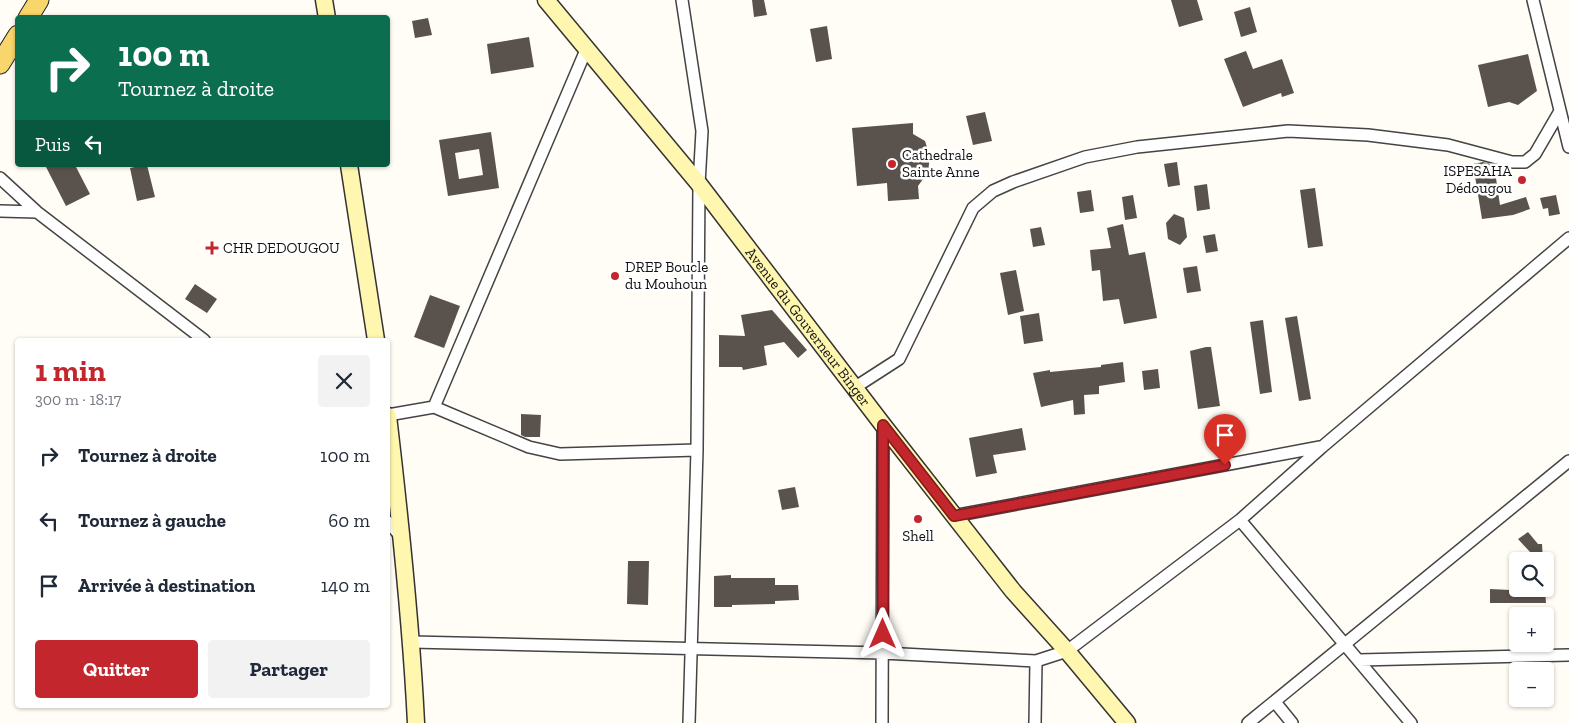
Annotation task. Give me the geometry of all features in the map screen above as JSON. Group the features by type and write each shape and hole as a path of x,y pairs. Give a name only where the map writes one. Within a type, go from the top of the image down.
{"main road":[{"path":"30,15 39,0"},
{"path":"324,0 326,15"},
{"name":"Avenue du Gouverneur Binger","path":"546,0 699,184 854,388 1013,591 1067,651 1127,723"},
{"path":"0,64 15,40"},
{"path":"349,167 376,338"},
{"path":"390,432 403,539 412,642 416,723"}],"street":[{"path":"682,0 702,131 699,184 696,450 689,723"},
{"path":"1534,0 1560,111 1567,128 1569,147"},
{"path":"434,407 586,50"},
{"path":"854,388 899,359 973,208 993,191 1013,182 1085,157 1136,147 1288,132 1368,134 1448,145 1512,162 1525,162 1535,154 1560,111"},
{"path":"0,178 37,212 201,338"},
{"path":"0,211 37,212"},
{"path":"412,642 883,653 1036,661 1067,651 1240,520 1322,447 1569,238"},
{"path":"390,415 434,407 529,447 560,454 696,450"},
{"path":"882,723 883,425"},
{"path":"954,516 1322,447"},
{"path":"1248,723 1346,645 1569,461"},
{"path":"1240,520 1411,723"},
{"path":"390,524 403,539"},
{"path":"1359,660 1569,655"},
{"path":"1035,723 1036,661"},
{"path":"1275,702 1292,723"}],"building":[{"path":"752,0 764,0 767,15 754,17"},
{"path":"1171,0 1197,0 1203,20 1179,27"},
{"path":"1250,7 1257,32 1241,37 1234,12"},
{"path":"428,18 432,35 415,38 412,21"},
{"path":"827,26 832,59 816,62 810,29"},
{"path":"529,37 534,67 491,74 487,44"},
{"path":"1246,51 1253,69 1282,59 1294,93 1282,97 1281,93 1243,107 1224,59"},
{"path":"1528,54 1537,91 1518,105 1509,102 1488,107 1478,65"},
{"path":"985,112 992,141 973,145 966,116"},
{"name":"Cathedrale Sainte Anne","path":"913,123 913,134 925,141 930,156 928,172 918,186 919,199 888,201 887,183 857,186 852,128"},
{"path":"491,132 499,188 448,196 439,140","holes":["479,149 483,175 459,179 455,153"]},
{"path":"1177,162 1180,185 1168,187 1164,164"},
{"path":"1483,162 1494,165 1500,205 1526,197 1530,209 1513,215 1482,219 1473,164"},
{"path":"46,167 76,167 90,194 66,206"},
{"path":"148,167 155,197 137,201 130,168"},
{"path":"1207,184 1210,209 1197,211 1194,186"},
{"path":"1315,188 1323,246 1308,248 1300,190"},
{"path":"1091,190 1094,211 1080,213 1077,192"},
{"path":"1133,195 1137,218 1125,220 1122,197"},
{"path":"1556,195 1560,214 1549,216 1548,208 1543,209 1540,198"},
{"path":"1174,214 1184,218 1187,237 1180,245 1168,239 1166,223"},
{"path":"1123,224 1129,255 1145,252 1157,318 1124,324 1119,299 1103,301 1100,270 1092,271 1090,250 1111,248 1107,228"},
{"path":"1041,227 1045,245 1033,247 1030,229"},
{"path":"1215,234 1218,251 1206,253 1203,236"},
{"path":"1197,266 1201,291 1187,293 1183,268"},
{"path":"1016,270 1024,311 1008,315 1000,273"},
{"path":"195,284 217,299 207,313 185,299"},
{"path":"430,295 460,306 444,348 414,337"},
{"path":"772,310 807,350 798,358 784,342 764,346 767,365 743,370 742,367 719,367 719,335 745,336 741,315"},
{"path":"1039,313 1043,341 1024,344 1020,316"},
{"path":"1297,316 1311,399 1299,401 1285,318"},
{"path":"1263,320 1272,392 1260,394 1250,322"},
{"path":"1211,347 1220,406 1198,409 1190,351"},
{"path":"1123,362 1125,382 1099,386 1099,394 1084,395 1085,414 1074,415 1073,400 1041,407 1033,373 1101,367 1101,365"},
{"path":"1158,369 1160,388 1144,390 1142,371"},
{"path":"521,414 541,415 540,437 525,437 521,435"},
{"path":"1022,428 1026,450 993,455 997,473 976,477 969,438"},
{"path":"795,487 799,507 782,510 778,490"},
{"path":"1528,532 1538,544 1542,544 1542,552 1530,552 1518,539"},
{"path":"628,561 649,561 648,605 627,604"},
{"path":"731,575 731,578 775,578 775,585 798,585 799,600 775,601 775,604 714,607 714,576"},
{"path":"1490,589 1509,590 1509,597 1546,597 1546,603 1490,603"}],"place":[{"name":"Cathedrale Sainte Anne","path":"892,164"},
{"name":"ISPESAHA Dédougou","path":"1522,180"},
{"name":"CHR DEDOUGOU","path":"212,248"},
{"name":"DREP Boucle du Mouhoun","path":"615,276"},
{"name":"Shell","path":"918,519"}],"route":[{"path":"883,634 883,425 954,516 1225,465"}]}
